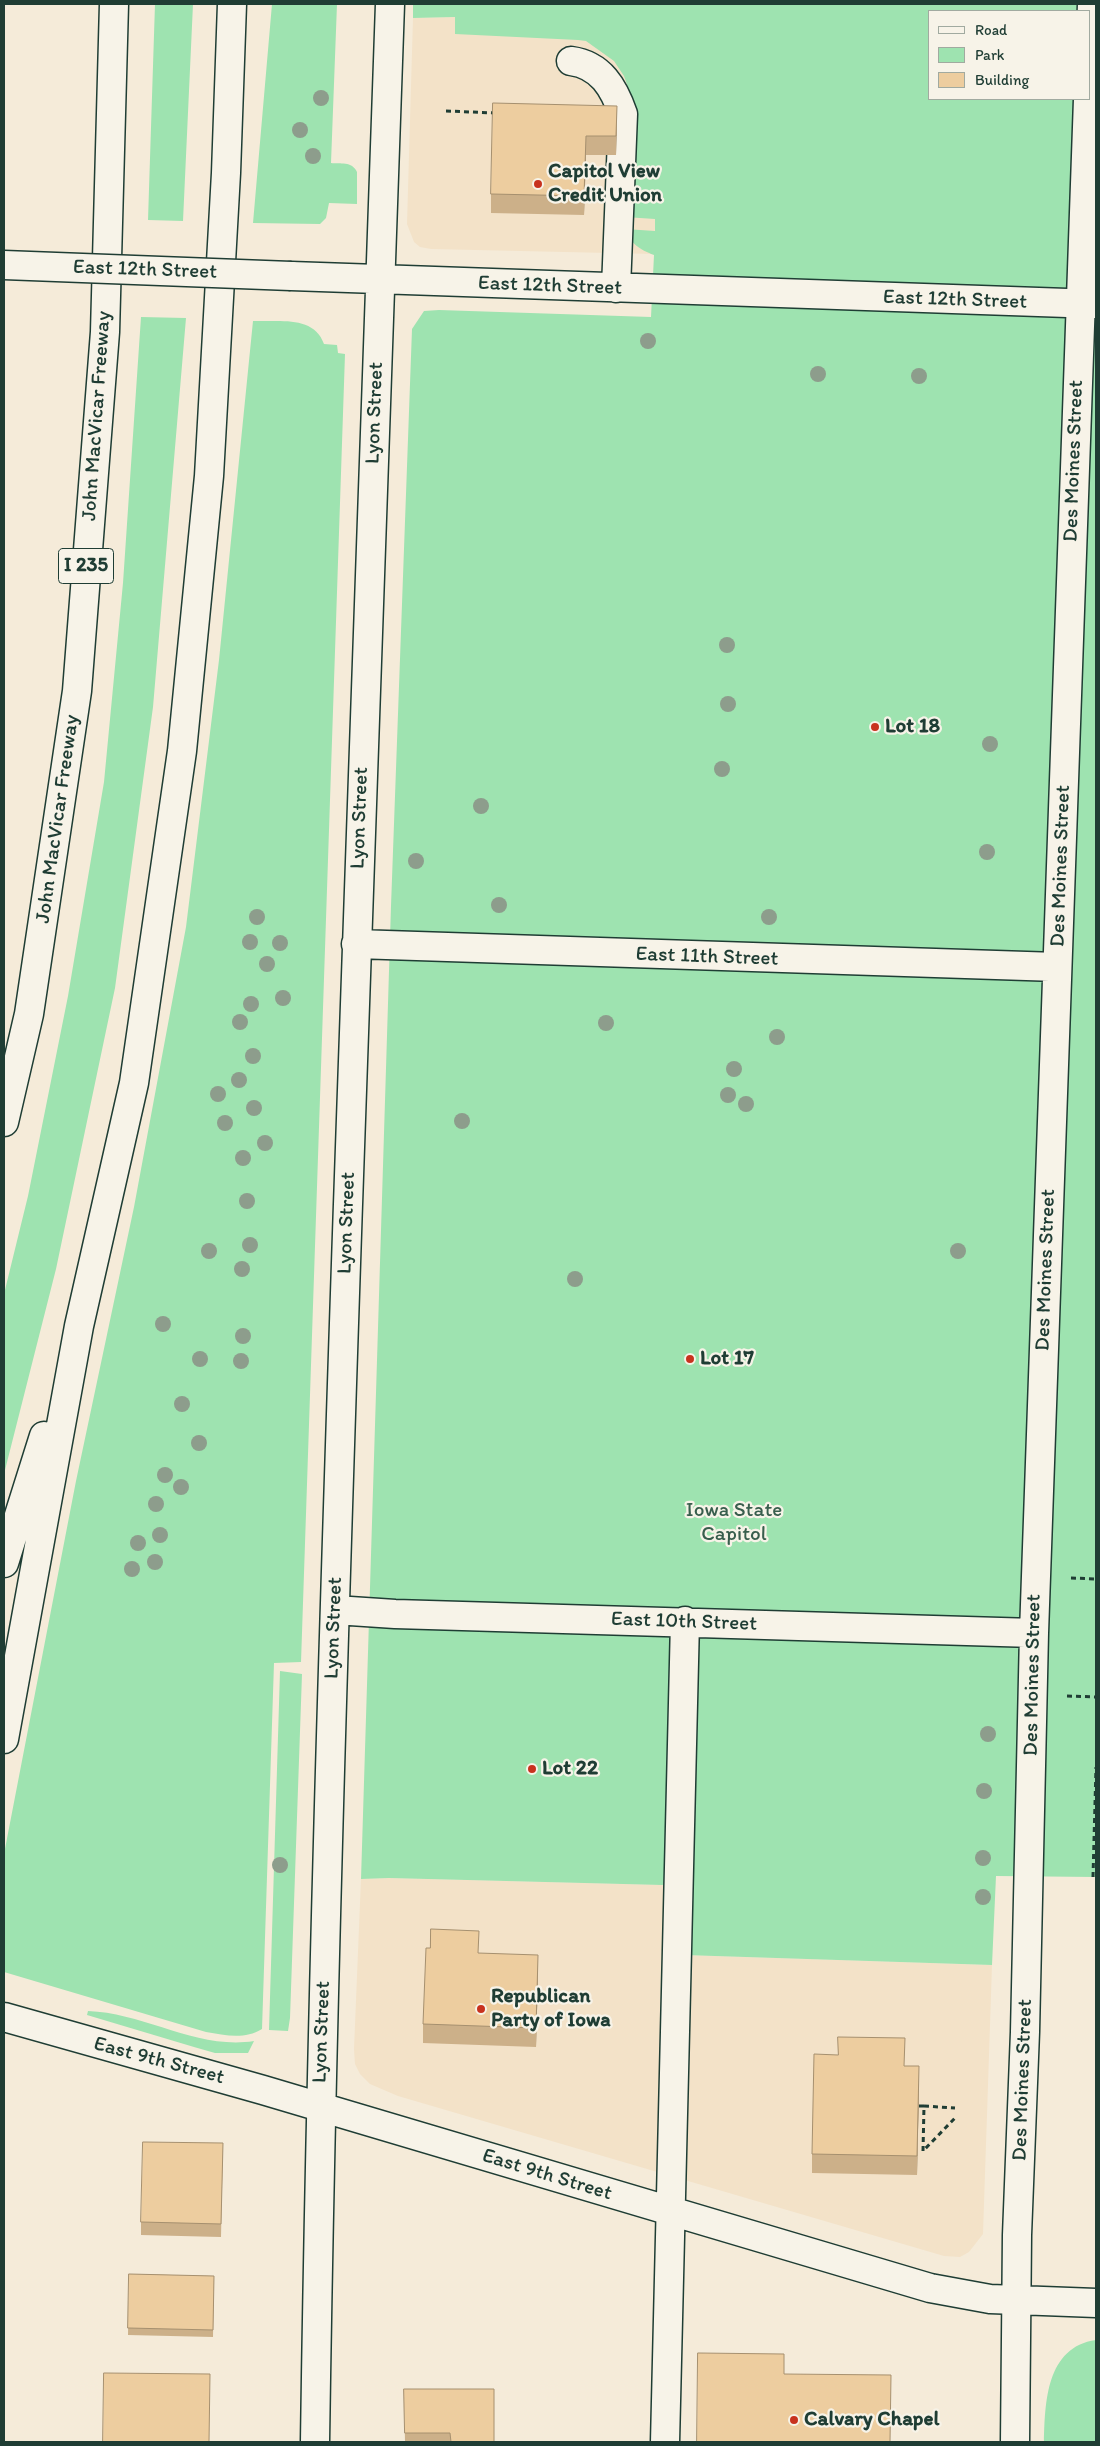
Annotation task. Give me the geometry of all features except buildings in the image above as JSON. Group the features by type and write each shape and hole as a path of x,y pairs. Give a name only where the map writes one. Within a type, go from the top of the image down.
{"main road":[{"name":"John MacVicar Freeway","path":"4,1122 29,1014 76,691 105,332 114,4"},
{"name":"Lyon Street","path":"315,2442 320,2107 335,1610 356,944 390,4"},
{"path":"1090,59 1092,4"},
{"path":"4,1739 79,1326 134,1083 182,751 209,476 232,8"},
{"path":"571,61 583,63 606,78 617,95 624,114 616,288"},
{"name":"Des Moines Street","path":"1015,2442 1016,2301 1034,1633 1057,967 1088,304 1088,100"},
{"name":"East 12th Street","path":"4,265 379,280 1088,304"},
{"name":"East 11th Street","path":"356,944 1057,967"},
{"path":"4,1563 79,1326"},
{"name":"East 10th Street","path":"335,1610 395,1614 684,1621 1034,1633"},
{"path":"665,2442 684,1621"},
{"name":"East 9th Street","path":"4,2018 320,2107 930,2288 955,2294 1016,2301 1096,2303"}],"path":[{"path":"446,111 505,113"},
{"path":"1068,1578 1096,1579"},
{"path":"1064,1696 1096,1697"},
{"path":"1093,1877 1096,1767"},
{"path":"955,2108 921,2106 923,2151 955,2118"}],"shaded area":[{"path":"455,17 663,24 654,254 431,249 420,247 414,242 407,224 413,18"},
{"path":"389,1878 662,1885 687,1881 685,1955 992,1965 983,2234 969,2252 960,2257 944,2256 398,2096 370,2084 360,2074 355,2064 354,2049 361,1879"}],"green space":[{"path":"155,4 193,4 183,221 148,220"},
{"path":"272,4 337,4 331,163 346,164 355,168 357,172 357,204 329,203 326,218 320,224 253,223"},
{"name":"Iowa State Capitol","path":"413,4 1096,4 1096,1877 996,1876 992,1965 684,1955 686,1881 662,1885 389,1878 361,1879 391,906 412,329 424,311 439,310 651,317 654,255 636,246 625,229 655,231 655,219 625,217 632,99 624,76 614,61 586,41 455,34 455,17 413,18"},
{"path":"141,317 186,318 153,707 115,988 56,1269 4,1474 4,1294 28,1196 68,996 104,782 123,583"},
{"path":"253,321 284,321 304,324 312,328 319,335 324,344 337,345 338,353 345,354 301,1662 274,1663 262,2029 248,2035 234,2036 206,2032 4,1972 4,1854 76,1481 134,1207 186,927 219,660"},
{"path":"280,1671 302,1674 288,2031 269,2030"},
{"path":"88,2011 109,2013 212,2040 254,2041 248,2053 215,2053 87,2015"},
{"path":"1096,2340 1096,2442 1044,2442 1048,2394 1058,2365 1067,2353 1079,2345"}],"place":[{"name":"Capitol View Credit Union","path":"538,184"},
{"name":"Lot 18","path":"875,727"},
{"name":"Lot 17","path":"690,1359"},
{"name":"Lot 22","path":"532,1769"},
{"name":"Republican Party of Iowa","path":"481,2009"},
{"name":"Calvary Chapel","path":"794,2420"}]}
